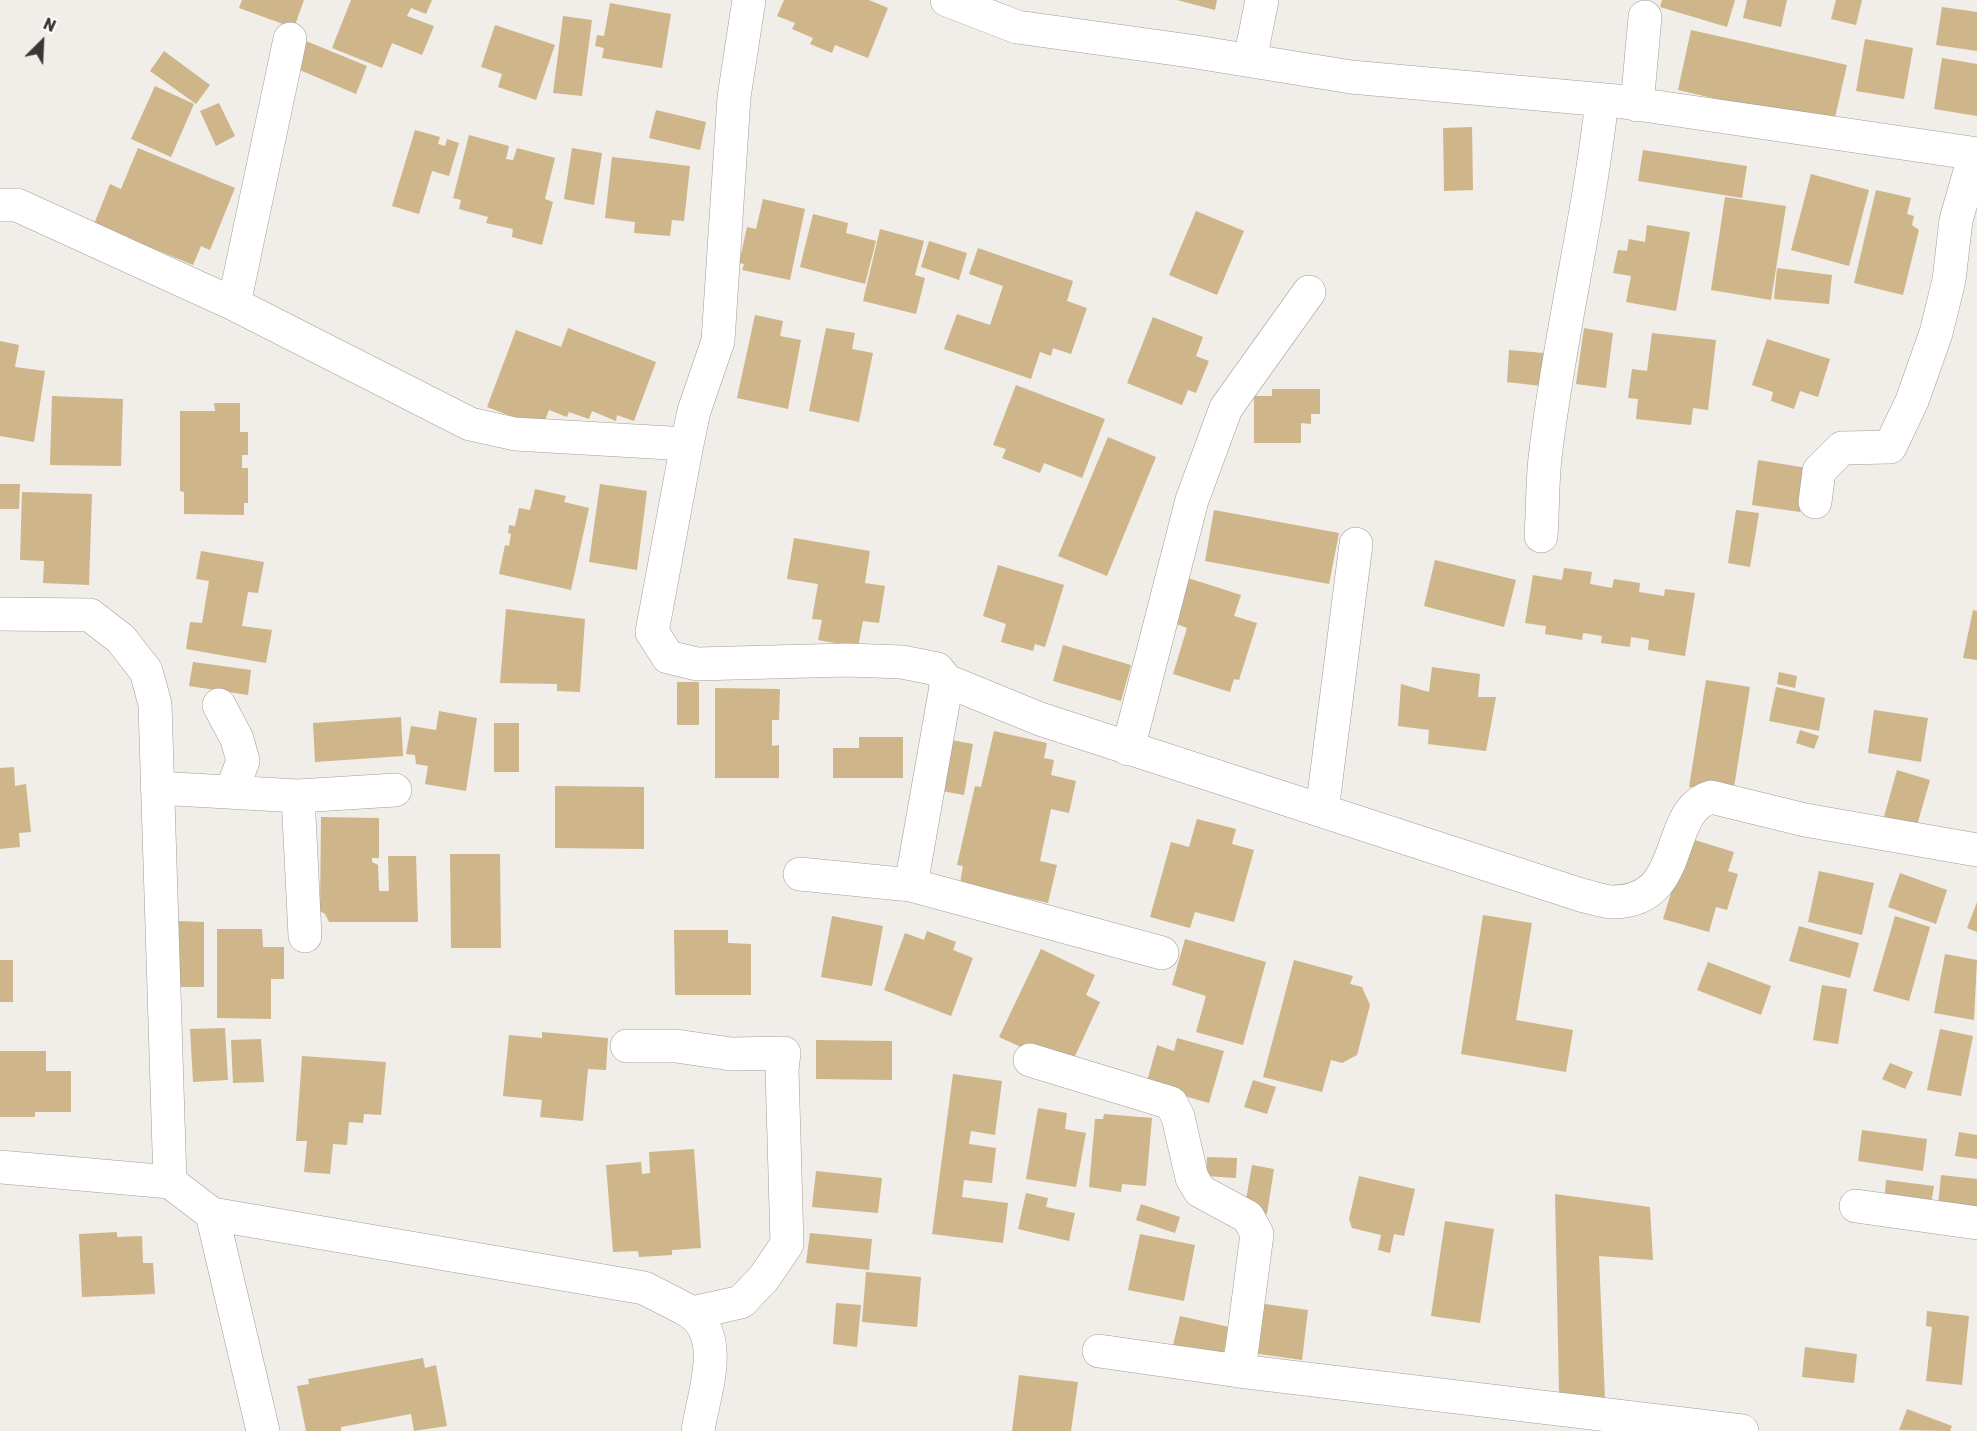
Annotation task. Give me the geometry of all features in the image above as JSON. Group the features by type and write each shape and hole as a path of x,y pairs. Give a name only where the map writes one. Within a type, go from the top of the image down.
{"street":[{"path":"749,0 734,97 718,341 694,411 652,632 668,657 697,664 847,660 902,662 937,669 947,681 1040,719 1581,895 1612,902 1638,897 1661,880 1688,812 1698,801 1711,797 1806,820 1977,850"},
{"path":"947,0 1017,27 1250,60 1351,77 1602,100 1976,154 1956,220 1949,280 1936,333 1912,401 1890,447 1842,448 1819,471 1815,502"},
{"path":"1250,60 1262,0"},
{"path":"1637,105 1645,17"},
{"path":"234,304 290,39"},
{"path":"1541,536 1547,441 1558,361 1584,231 1602,100"},
{"path":"0,205 17,205 234,304 470,424 515,434 687,444"},
{"path":"1128,749 1192,500 1226,408 1309,292"},
{"path":"1322,811 1356,544"},
{"path":"0,614 90,615 121,639 146,671 154,704 158,788 170,1182"},
{"path":"911,885 947,681"},
{"path":"219,705 237,739 243,760 231,792"},
{"path":"158,788 298,796 394,790"},
{"path":"298,796 305,936"},
{"path":"800,874 911,885 1162,953"},
{"path":"627,1046 676,1046 731,1054 784,1053 782,1069 787,1244 764,1278 741,1302 692,1313"},
{"path":"1030,1060 1171,1103 1178,1117 1192,1178 1200,1191 1248,1216 1257,1234 1239,1371"},
{"path":"0,1167 170,1182 212,1214 644,1288 692,1313 708,1334 711,1360 698,1431"},
{"path":"1856,1206 1977,1223"},
{"path":"212,1214 263,1431"},
{"path":"1099,1351 1239,1371 1742,1431"}],"building":[{"path":"242,0 304,0 294,28 239,8"},
{"path":"351,0 432,0 426,14 411,8 407,16 434,26 422,55 392,43 382,68 332,48"},
{"path":"784,0 869,0 888,8 868,58 835,45 832,53 810,44 813,38 792,29 795,23 777,16"},
{"path":"1177,0 1217,0 1215,10"},
{"path":"1662,0 1735,0 1727,27 1660,7"},
{"path":"1747,0 1787,0 1781,27 1743,18"},
{"path":"1836,0 1862,0 1856,25 1831,19"},
{"path":"610,3 671,14 662,68 602,58 604,48 595,46 597,35 604,36"},
{"path":"1942,7 1977,12 1977,51 1936,45"},
{"path":"563,16 592,20 582,96 553,93"},
{"path":"495,25 555,45 536,100 498,87 502,74 481,67"},
{"path":"1691,30 1847,65 1833,126 1678,90"},
{"path":"1865,39 1913,48 1904,99 1856,91"},
{"path":"306,41 367,66 356,94 295,68"},
{"path":"164,51 210,85 196,104 150,71"},
{"path":"1942,58 1977,64 1977,116 1934,109"},
{"path":"155,86 194,104 171,157 131,139"},
{"path":"219,103 235,136 216,146 200,111"},
{"path":"656,110 706,122 700,150 649,138"},
{"path":"1472,127 1473,190 1444,191 1443,128"},
{"path":"415,130 440,137 438,144 445,146 447,139 459,143 449,176 432,171 419,214 392,206"},
{"path":"469,135 509,146 506,159 513,160 517,148 555,158 545,199 553,202 542,245 512,237 513,229 486,223 488,217 459,209 461,200 453,198"},
{"path":"138,148 235,188 210,250 201,246 193,265 94,224 110,184 121,189"},
{"path":"572,148 602,153 594,205 564,199"},
{"path":"1643,150 1747,166 1742,198 1638,181"},
{"path":"612,157 690,166 684,221 672,220 670,236 634,233 635,222 605,218"},
{"path":"1811,174 1869,190 1849,266 1791,250"},
{"path":"1876,190 1911,198 1907,214 1914,216 1912,225 1919,230 1903,295 1854,283"},
{"path":"1725,197 1786,206 1771,300 1711,290"},
{"path":"763,199 805,209 790,280 742,270 744,264 739,263 747,227 756,229"},
{"path":"1196,211 1244,231 1217,295 1169,275"},
{"path":"813,214 848,223 846,233 876,241 865,284 800,267"},
{"path":"1647,225 1690,232 1676,311 1626,302 1631,276 1613,273 1618,250 1627,251 1629,239 1645,242"},
{"path":"880,229 924,241 915,275 925,278 916,314 863,301"},
{"path":"929,241 967,253 959,280 921,267"},
{"path":"978,248 1073,281 1067,301 1087,308 1071,354 1053,348 1051,356 1040,352 1031,379 944,349 957,314 990,325 1003,286 969,274"},
{"path":"1777,268 1832,275 1829,304 1774,299"},
{"path":"755,315 783,321 780,336 801,340 788,409 737,398"},
{"path":"1153,317 1203,337 1196,356 1209,361 1196,393 1188,390 1182,405 1127,383"},
{"path":"568,328 656,362 634,421 617,415 616,421 592,411 589,419 569,412 567,417 549,410 542,428 487,407 516,330 561,347"},
{"path":"826,328 855,333 852,349 873,353 859,422 809,411"},
{"path":"1584,328 1613,333 1606,388 1576,384"},
{"path":"1652,333 1716,340 1708,410 1693,408 1691,425 1636,419 1638,399 1628,398 1632,369 1647,371"},
{"path":"1767,339 1830,359 1818,397 1800,391 1794,409 1771,401 1773,392 1752,385"},
{"path":"0,341 19,345 15,367 45,371 34,442 0,436"},
{"path":"1509,350 1544,353 1541,386 1507,382"},
{"path":"1016,385 1105,419 1082,478 1044,463 1040,473 1002,458 1006,449 993,445"},
{"path":"1272,389 1320,389 1320,414 1311,414 1311,424 1301,423 1301,443 1254,443 1254,396 1272,396"},
{"path":"52,396 123,399 121,466 50,465"},
{"path":"214,403 240,403 240,432 248,432 248,455 242,455 242,468 248,468 248,503 244,503 244,515 184,514 184,492 180,491 180,411 215,411"},
{"path":"1108,437 1156,457 1107,576 1058,556"},
{"path":"1758,460 1807,468 1800,512 1752,505"},
{"path":"0,484 20,484 19,509 0,509"},
{"path":"600,484 647,491 637,570 589,562"},
{"path":"535,489 566,496 564,502 589,508 571,590 499,574 505,545 509,546 511,534 508,533 509,525 515,526 519,508 530,510"},
{"path":"22,492 92,494 89,585 43,583 44,561 20,560"},
{"path":"1214,510 1339,533 1329,584 1205,561"},
{"path":"1736,510 1759,513 1750,567 1728,563"},
{"path":"794,538 870,551 865,583 885,586 879,623 863,621 858,647 818,640 822,620 812,619 818,584 787,579"},
{"path":"201,551 264,562 258,593 248,592 242,626 272,630 266,663 186,649 190,622 202,623 209,581 196,579"},
{"path":"1435,560 1516,580 1504,627 1424,606"},
{"path":"998,565 1064,585 1045,647 1035,644 1033,651 1001,642 1006,624 983,616"},
{"path":"1564,568 1592,572 1590,584 1612,588 1614,579 1640,583 1639,592 1664,596 1665,589 1695,593 1685,656 1648,650 1649,640 1631,637 1630,647 1601,643 1602,636 1583,633 1582,640 1545,634 1546,626 1525,623 1533,575 1562,580"},
{"path":"1188,578 1241,595 1234,616 1257,623 1239,680 1234,679 1230,692 1173,674 1187,628 1174,623"},
{"path":"506,609 585,619 580,692 557,691 557,684 500,683"},
{"path":"1973,610 1977,611 1977,660 1963,658"},
{"path":"1063,645 1131,665 1121,701 1053,681"},
{"path":"193,662 251,670 248,695 189,686"},
{"path":"1432,667 1480,674 1478,697 1496,697 1486,751 1428,744 1429,730 1398,726 1401,684 1429,692"},
{"path":"1779,672 1797,676 1795,688 1777,684"},
{"path":"1706,680 1750,687 1733,794 1689,787"},
{"path":"677,682 699,682 699,725 677,725"},
{"path":"1776,687 1825,698 1819,731 1769,721"},
{"path":"715,688 780,689 779,720 772,720 772,746 779,745 779,778 715,778"},
{"path":"1874,710 1928,718 1921,762 1868,753"},
{"path":"439,711 477,718 466,791 425,784 428,766 416,764 415,755 406,754 411,726 436,730"},
{"path":"401,717 403,756 315,762 313,723"},
{"path":"494,723 519,723 519,772 494,772"},
{"path":"1800,730 1819,736 1814,749 1796,743"},
{"path":"994,731 1047,743 1044,758 1054,760 1051,775 1076,781 1069,813 1051,809 1040,861 1057,865 1048,903 960,883 963,866 957,865 975,786 981,787"},
{"path":"859,737 903,737 903,778 833,778 833,748 859,748"},
{"path":"951,740 973,744 964,795 942,791"},
{"path":"14,767 15,786 26,784 31,832 19,833 20,847 0,849 0,768"},
{"path":"1897,770 1930,780 1916,829 1883,820"},
{"path":"555,786 644,787 644,849 555,848"},
{"path":"321,817 379,818 379,858 372,858 372,862 378,865 379,891 389,891 388,856 416,856 418,922 329,922 325,914 320,911"},
{"path":"1197,819 1236,829 1232,844 1254,850 1234,922 1195,912 1190,928 1150,917 1171,842 1189,847"},
{"path":"1688,838 1734,852 1728,871 1738,874 1727,910 1716,907 1709,932 1663,919"},
{"path":"450,854 500,854 501,948 451,948"},
{"path":"1819,871 1874,883 1862,935 1808,922"},
{"path":"1900,873 1947,890 1936,924 1888,907"},
{"path":"1977,902 1977,932 1967,928"},
{"path":"1483,915 1532,923 1516,1020 1573,1030 1566,1072 1461,1054"},
{"path":"832,916 883,926 872,986 821,977"},
{"path":"1895,916 1930,927 1909,1001 1873,991"},
{"path":"178,921 204,922 204,987 178,987"},
{"path":"1799,926 1859,943 1850,978 1789,961"},
{"path":"217,929 262,929 263,947 284,947 284,979 271,979 271,1019 217,1018"},
{"path":"674,930 728,930 728,943 751,944 751,995 675,995"},
{"path":"927,931 956,942 953,950 973,958 951,1016 884,990 905,933 924,940"},
{"path":"1185,939 1266,962 1243,1045 1196,1032 1206,996 1172,985"},
{"path":"1041,949 1095,975 1086,995 1100,1002 1069,1069 999,1037"},
{"path":"1945,954 1977,960 1974,1020 1934,1013"},
{"path":"0,960 13,960 13,1002 0,1002"},
{"path":"1294,960 1353,976 1350,984 1362,987 1370,1005 1357,1055 1342,1063 1331,1060 1322,1092 1263,1077"},
{"path":"1708,962 1771,986 1761,1015 1697,990"},
{"path":"1822,985 1847,989 1838,1044 1813,1040"},
{"path":"225,1028 228,1080 193,1082 190,1029"},
{"path":"1940,1029 1973,1036 1961,1096 1927,1090"},
{"path":"542,1032 608,1038 606,1070 588,1069 583,1121 540,1117 542,1100 503,1096 509,1035 542,1038"},
{"path":"1177,1038 1224,1051 1209,1103 1146,1085 1157,1045 1174,1051"},
{"path":"261,1039 264,1082 233,1083 231,1040"},
{"path":"816,1040 892,1041 892,1080 816,1079"},
{"path":"0,1051 46,1051 46,1071 71,1071 71,1112 35,1112 35,1117 0,1117"},
{"path":"302,1056 386,1062 381,1115 364,1114 363,1123 349,1122 347,1145 333,1144 330,1174 304,1172 307,1141 296,1141"},
{"path":"1890,1063 1913,1072 1905,1089 1882,1079"},
{"path":"953,1074 1002,1081 995,1135 971,1131 969,1144 996,1148 992,1183 964,1180 962,1197 1008,1203 1003,1243 932,1234"},
{"path":"1253,1080 1276,1087 1267,1114 1244,1107"},
{"path":"1038,1108 1067,1113 1065,1129 1086,1133 1076,1187 1026,1179"},
{"path":"1104,1114 1152,1118 1146,1186 1122,1184 1121,1192 1089,1187 1095,1119 1103,1119"},
{"path":"1862,1130 1927,1139 1923,1171 1858,1161"},
{"path":"1959,1132 1977,1135 1977,1159 1955,1156"},
{"path":"694,1149 701,1248 672,1250 672,1255 639,1257 638,1251 613,1252 606,1165 641,1162 642,1174 650,1173 649,1152"},
{"path":"1207,1157 1237,1158 1236,1178 1206,1176"},
{"path":"1252,1165 1274,1169 1267,1214 1244,1211"},
{"path":"816,1171 882,1178 878,1213 812,1207"},
{"path":"1941,1175 1977,1179 1977,1210 1938,1206"},
{"path":"1359,1176 1415,1189 1404,1236 1394,1234 1390,1253 1378,1250 1381,1235 1352,1228 1349,1219"},
{"path":"1886,1180 1934,1186 1930,1209 1884,1204"},
{"path":"1026,1193 1048,1198 1046,1207 1075,1213 1069,1241 1018,1229"},
{"path":"1555,1194 1650,1207 1653,1260 1599,1256 1605,1399 1559,1393"},
{"path":"1141,1204 1180,1217 1175,1233 1136,1220"},
{"path":"1445,1221 1494,1229 1480,1323 1431,1316"},
{"path":"117,1232 117,1237 142,1236 143,1263 153,1263 155,1294 82,1297 79,1234"},
{"path":"810,1233 872,1239 869,1270 806,1263"},
{"path":"1140,1234 1195,1245 1184,1301 1128,1290"},
{"path":"866,1272 921,1277 917,1327 862,1322"},
{"path":"836,1303 861,1305 857,1347 833,1344"},
{"path":"1258,1303 1308,1310 1302,1360 1252,1353"},
{"path":"1927,1311 1969,1316 1962,1385 1926,1381 1932,1327 1926,1326"},
{"path":"1180,1316 1229,1327 1223,1356 1173,1345"},
{"path":"1805,1347 1857,1354 1854,1383 1802,1377"},
{"path":"423,1358 425,1368 436,1365 447,1426 414,1431 411,1414 341,1427 341,1431 306,1431 297,1386 309,1384 308,1379"},
{"path":"1019,1375 1078,1382 1071,1431 1012,1431"},
{"path":"1907,1409 1952,1426 1950,1431 1899,1430"}]}
